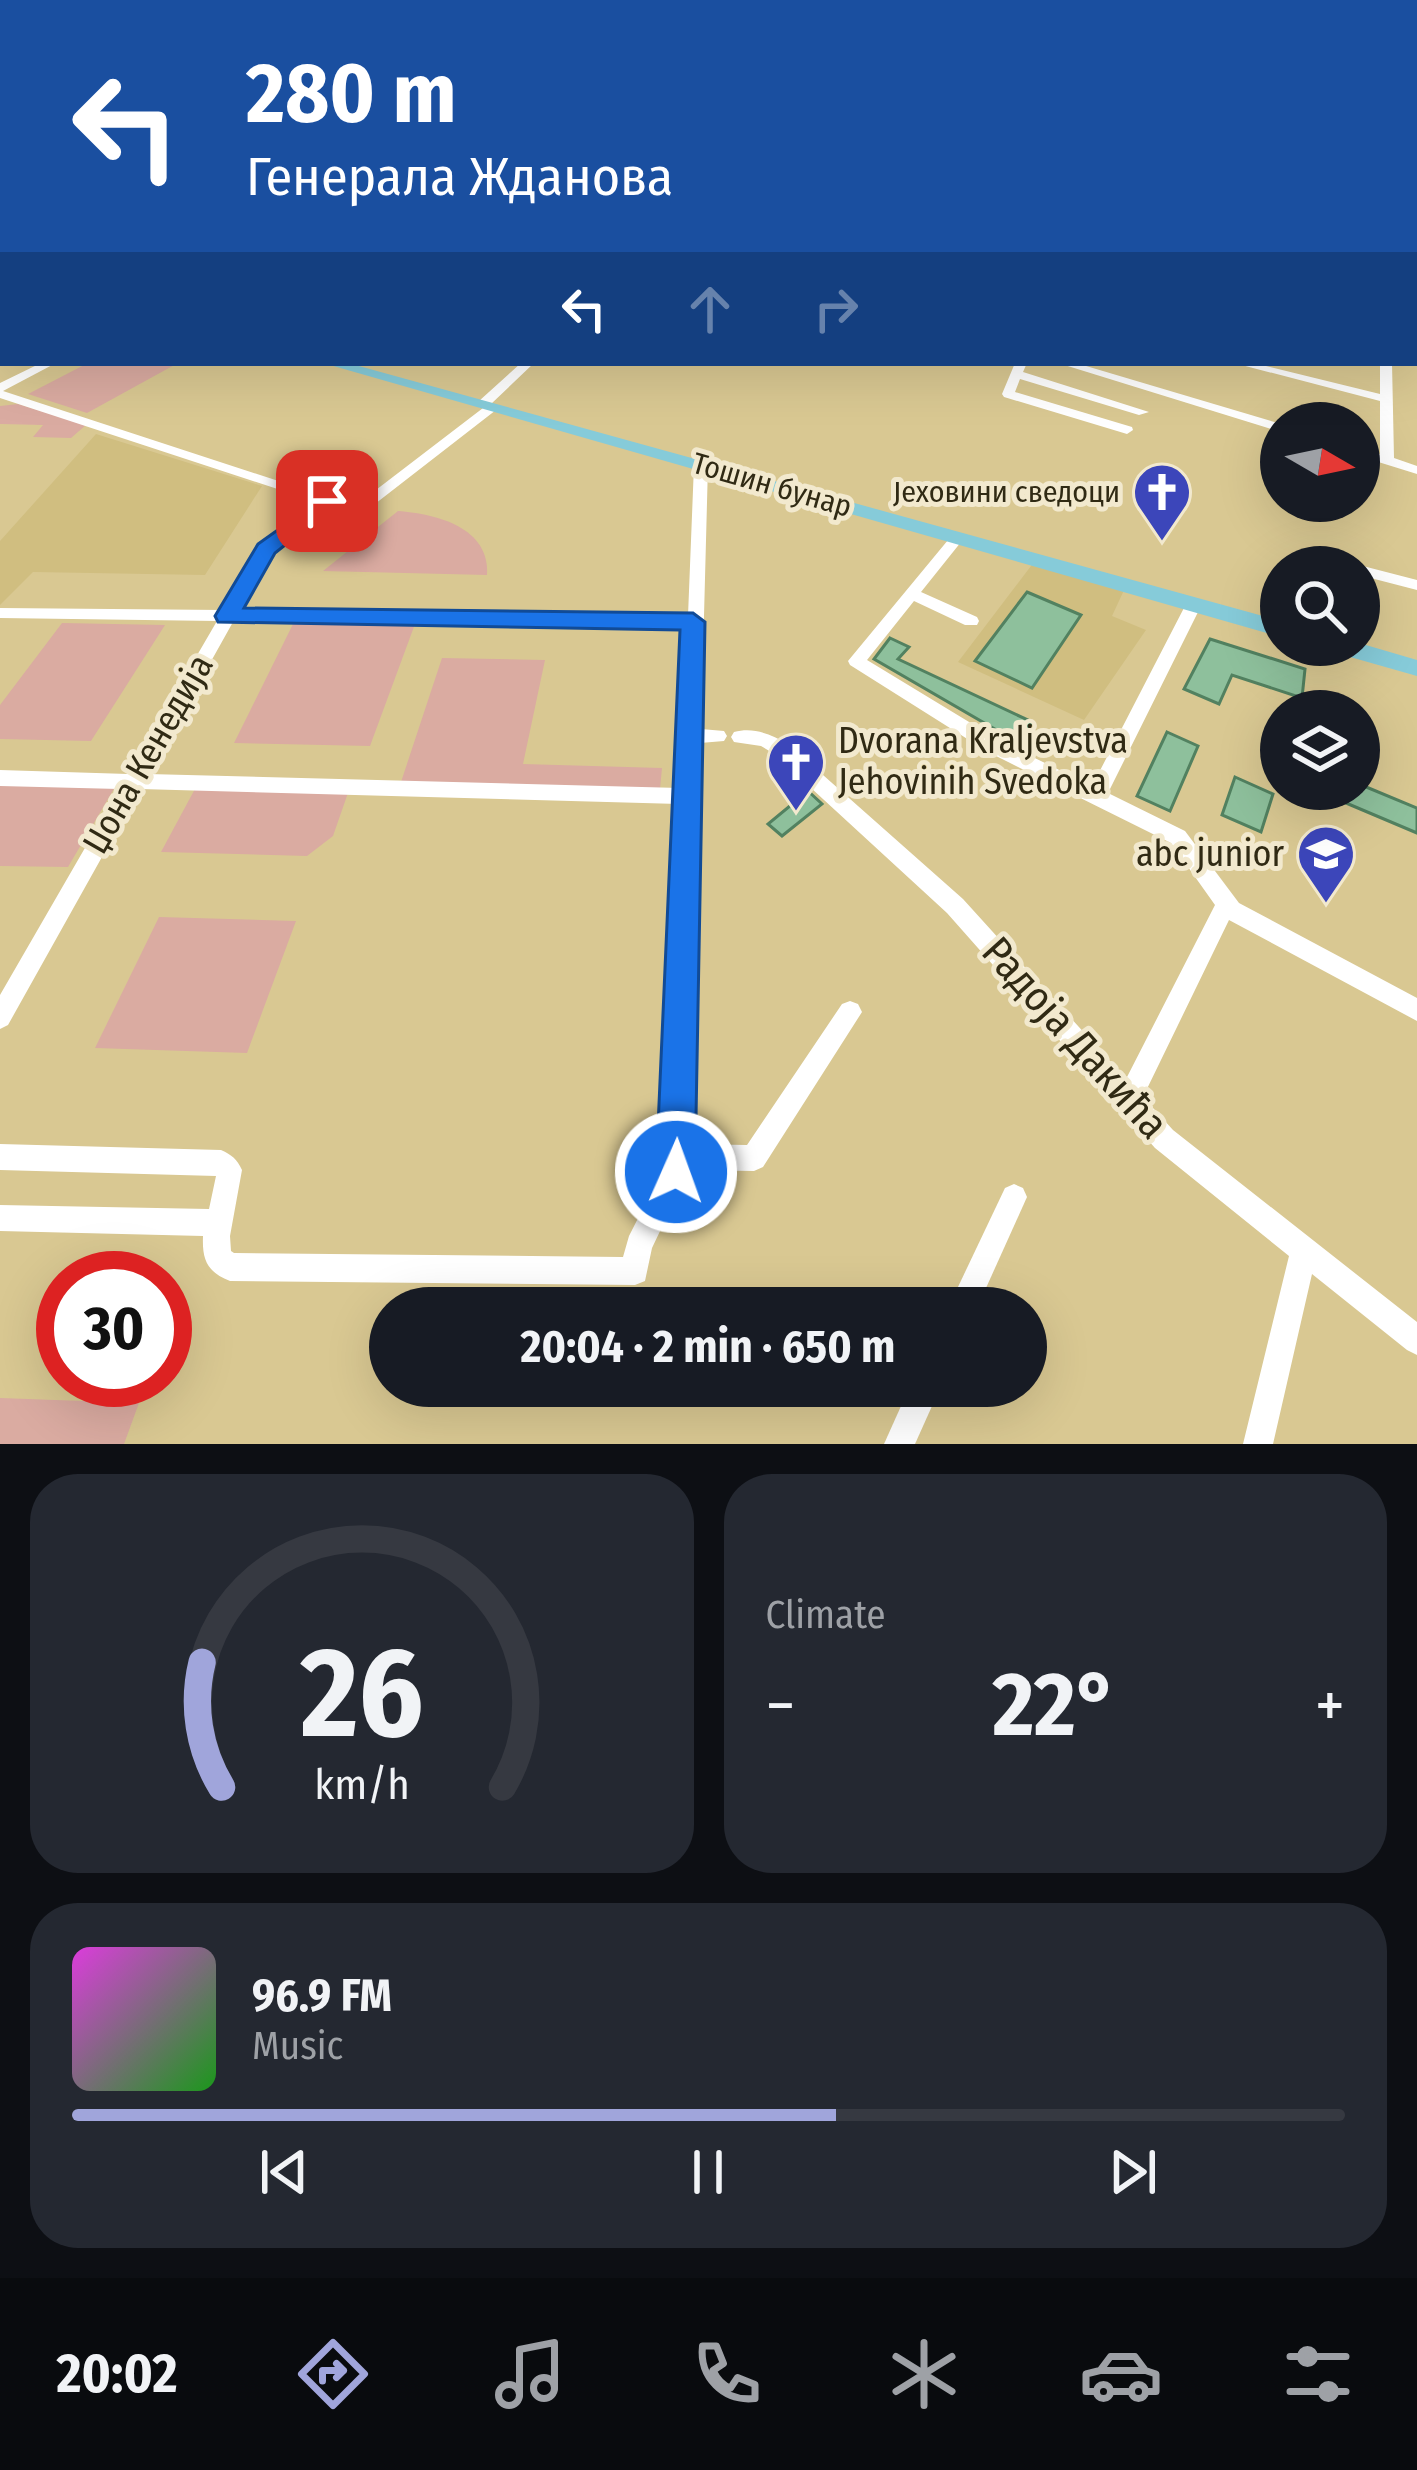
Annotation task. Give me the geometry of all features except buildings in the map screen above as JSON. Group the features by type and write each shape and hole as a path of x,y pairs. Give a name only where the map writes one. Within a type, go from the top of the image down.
{"main road":[{"name":"Тошин бунар","path":"342,366 1260,622"},
{"path":"1380,657 1417,668"}],"street":[{"path":"0,391 45,366"},
{"path":"0,391 364,510 488,406 525,366"},
{"path":"1074,366 1260,422"},
{"path":"1253,366 1387,398"},
{"path":"1386,366 1387,461"},
{"path":"1127,430 1008,394 1018,368 1143,412"},
{"path":"1380,459 1417,470"},
{"path":"0,1157 221,1163 229,1171 229,1186 217,1223 216,1253 230,1267 635,1270 639,1246 674,1178 676,1157 701,465"},
{"name":"Џона Кенедија","path":"0,1017 266,549 327,501"},
{"path":"958,537 856,662 995,747 1178,837 1225,906 1417,1010"},
{"path":"1380,575 1417,585"},
{"path":"911,594 971,621"},
{"path":"1097,796 1194,604"},
{"path":"0,613 693,622"},
{"name":"Радоја Дакића","path":"689,736 764,739 781,749 923,876 1128,1102 1204,1174 1417,1340"},
{"path":"0,778 687,796"},
{"path":"1128,1102 1225,906"},
{"path":"676,1157 754,1158 850,1012"},
{"path":"972,1287 1014,1197"},
{"path":"0,1218 217,1223"},
{"path":"1258,1444 1304,1254"},
{"path":"899,1444 916,1407"}],"shaded area":[{"path":"82,366 173,366 87,413 28,394"},
{"path":"18,404 86,425 71,438 33,437 43,425 0,424 0,406"},
{"path":"96,434 262,486 205,575 33,572 0,605 0,541"},
{"path":"398,511 445,520 471,535 486,559 487,575 323,571"},
{"path":"1034,562 1125,588 1112,616 1146,630 1084,720 958,662"},
{"path":"294,622 415,624 370,746 234,743"},
{"path":"62,623 165,625 91,741 0,739 0,705"},
{"path":"442,658 545,660 523,764 662,768 660,789 401,782"},
{"path":"0,785 115,787 68,867 0,866"},
{"path":"196,787 349,790 333,836 307,856 161,852"},
{"path":"159,917 296,921 247,1053 95,1048"},
{"path":"0,1398 36,1399 36,1407 138,1407 124,1444 0,1444"}],"place":[{"name":"Јеховини сведоци","path":"1162,543"},
{"name":"Dvorana Kraljevstva Jehovinih Svedoka","path":"796,813"},
{"name":"abc junior","path":"1326,905"}],"route":[{"path":"327,501 266,549 227,616 693,622 676,1172"}]}
